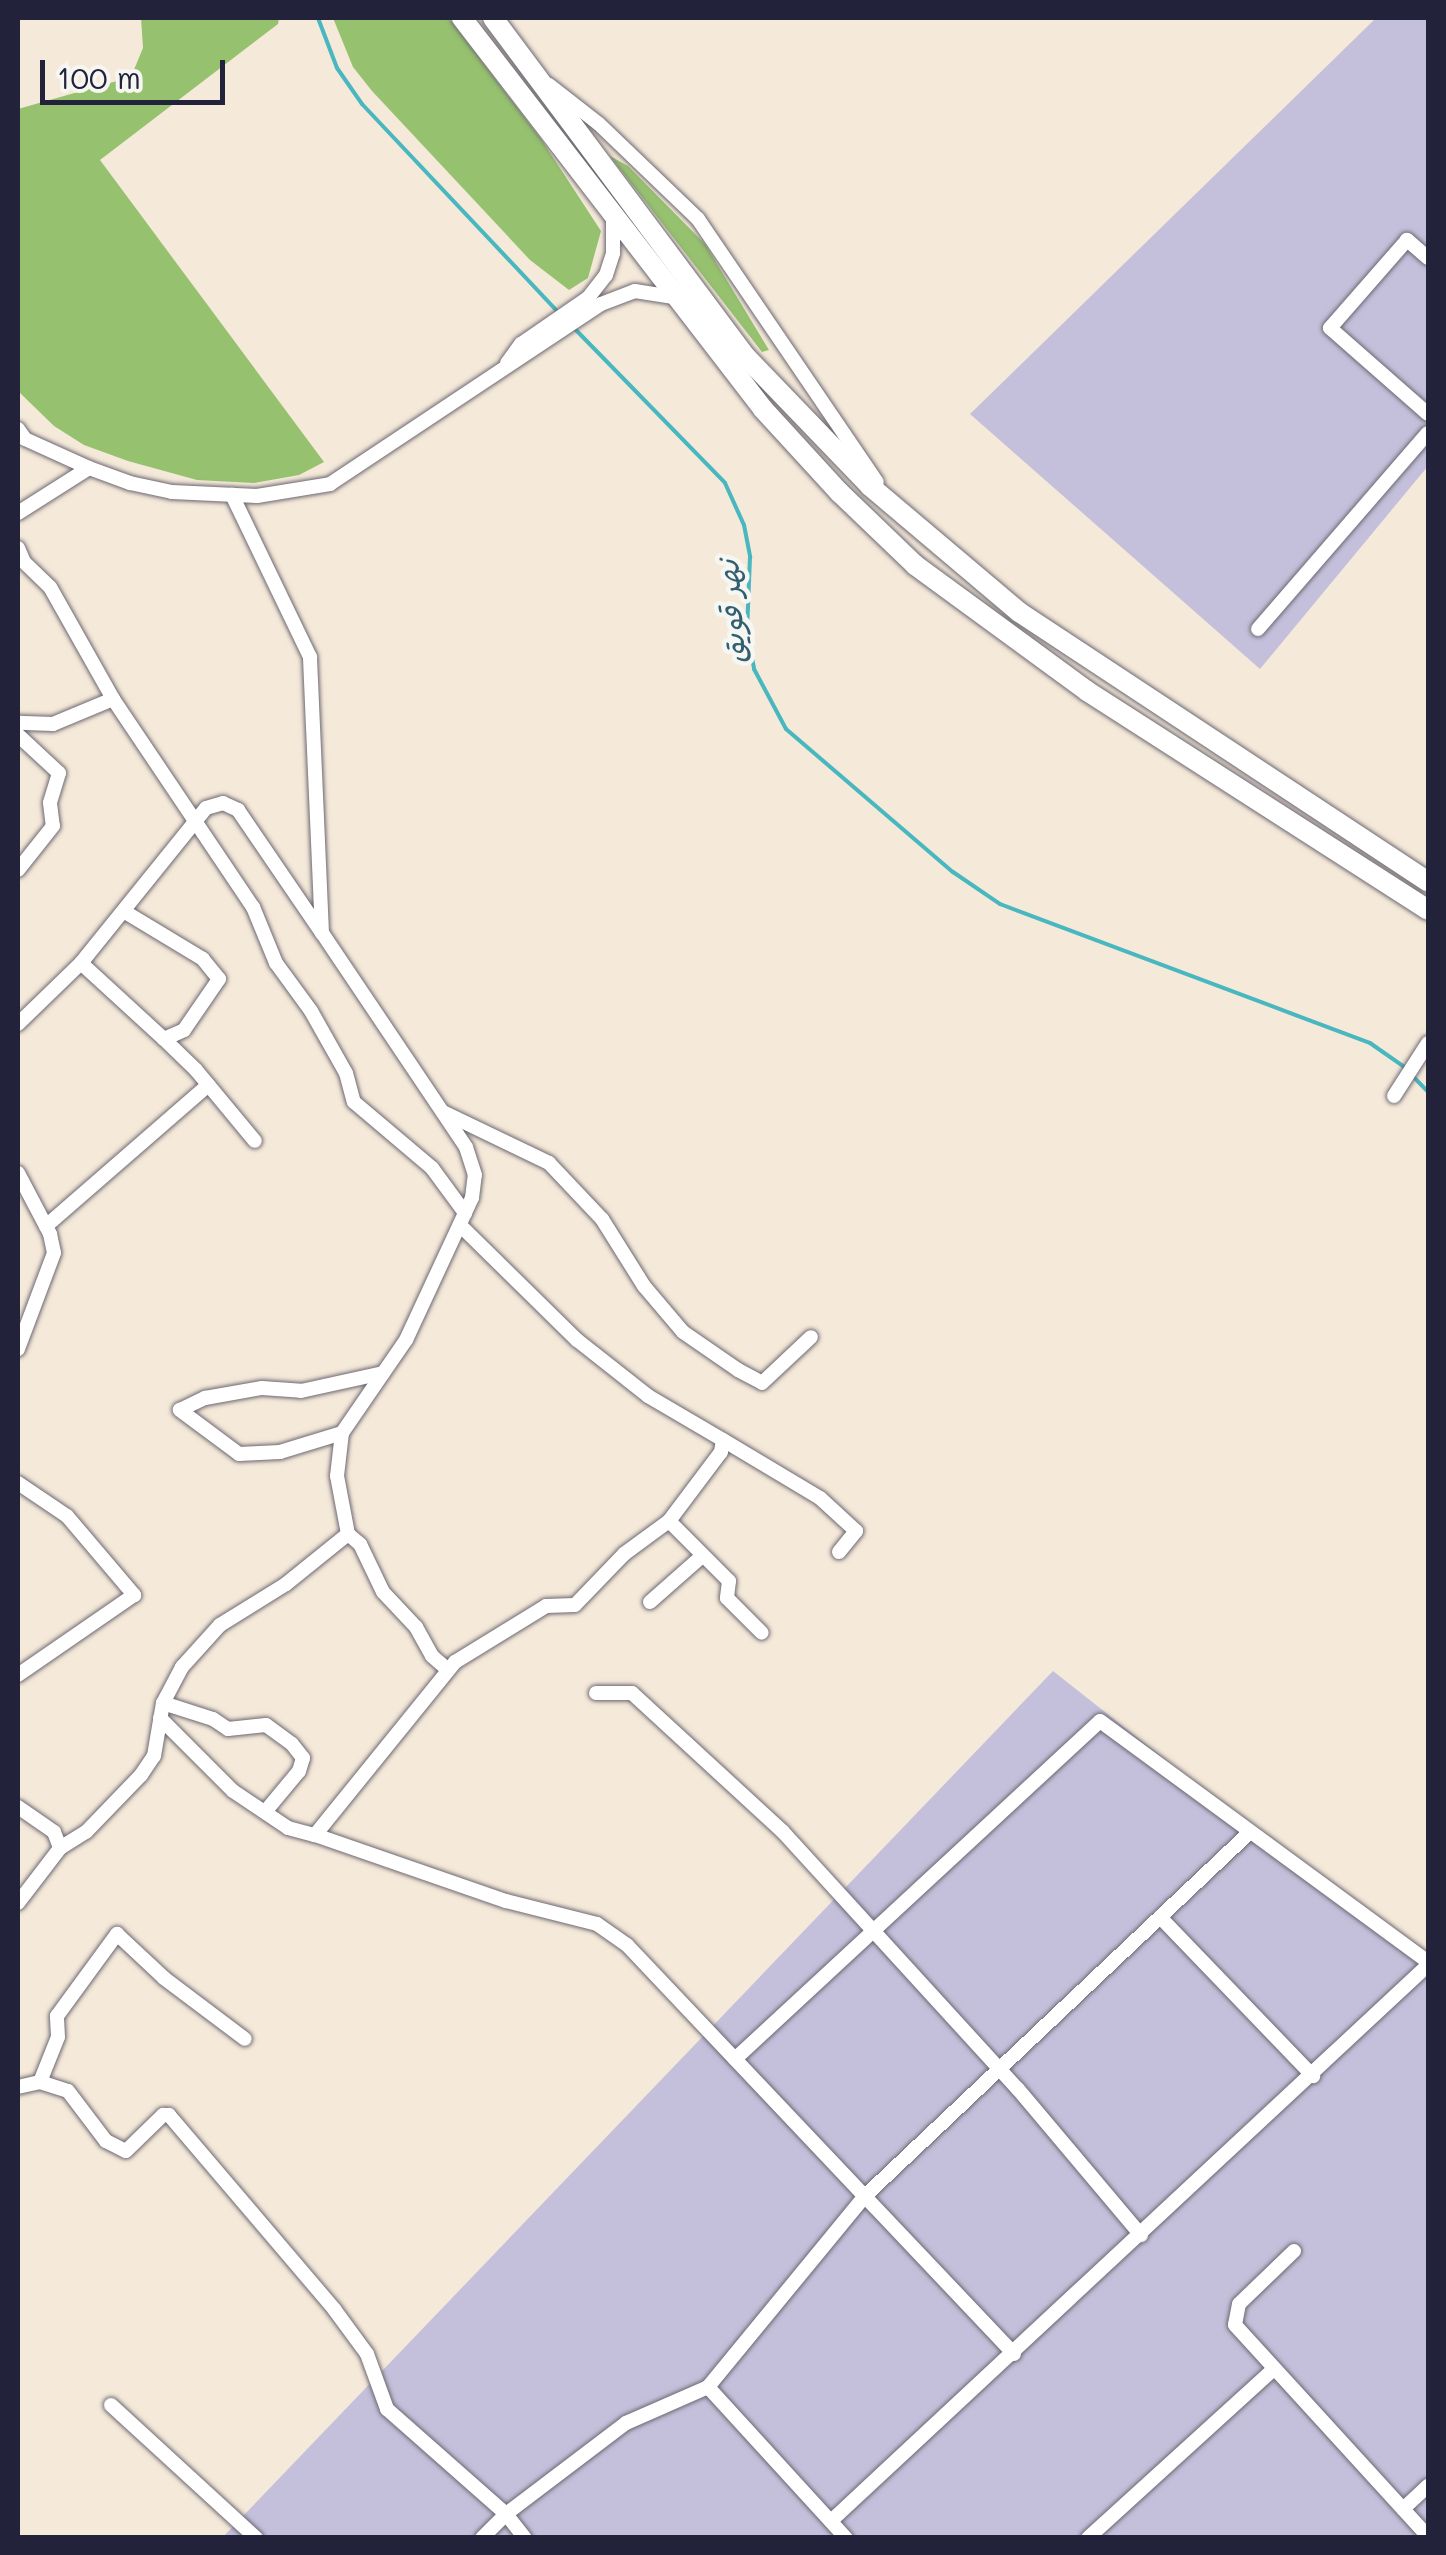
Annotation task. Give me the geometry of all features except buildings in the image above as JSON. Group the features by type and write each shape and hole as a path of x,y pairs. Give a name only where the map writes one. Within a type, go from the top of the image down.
{"main road":[{"path":"462,18 764,409 840,493 915,565 1087,690 1428,910"},
{"path":"492,18 745,356 894,507 1019,612 1428,882"}],"street":[{"path":"534,74 599,124 698,219 731,263 798,372 894,507"},
{"path":"594,301 613,252 613,215"},
{"path":"1428,258 1407,240 1330,328 1428,414"},
{"path":"18,429 25,439 89,468 172,492 257,496 330,484 504,368 594,301 635,291 674,297"},
{"path":"1258,629 1428,433"},
{"path":"18,512 89,468"},
{"path":"232,495 310,657 322,933"},
{"path":"18,548 24,562 50,587 114,699 253,907 276,963 311,1011 346,1073 354,1102 432,1168 463,1219 576,1340 648,1396 820,1498 856,1530 839,1552"},
{"path":"18,724 53,724 114,699"},
{"path":"18,735 59,773 50,804 53,826 18,870"},
{"path":"18,1024 81,963 206,808 223,802 238,810 466,1147 475,1175 463,1219 406,1340 342,1433 337,1476 348,1534 360,1544 383,1592 448,1670"},
{"path":"125,912 203,959 219,979 184,1030 164,1039"},
{"path":"81,963 164,1039 255,1142"},
{"path":"1398,1090 1426,1048"},
{"path":"46,1226 208,1085"},
{"path":"442,1112 549,1162 602,1219 644,1286 683,1332 738,1370 762,1383 812,1337"},
{"path":"18,1172 46,1226 54,1253 18,1348"},
{"path":"342,1433 280,1452 239,1454 180,1410 224,1394 262,1388 300,1392 384,1373"},
{"path":"315,1835 448,1670 546,1606 575,1604 624,1554 668,1520 721,1452 723,1440"},
{"path":"18,1484 68,1516 134,1594 18,1675"},
{"path":"668,1520 728,1581 728,1598 762,1634"},
{"path":"18,1903 60,1848 86,1832 142,1775 154,1756 161,1710 182,1667 220,1625 286,1584 348,1534"},
{"path":"650,1602 701,1557"},
{"path":"596,1693 632,1693 783,1832 1000,2069 1141,2236"},
{"path":"161,1710 233,1791 288,1828 506,1901 596,1924 627,1945 1014,2354"},
{"path":"161,1710 213,1719 228,1729 266,1725 292,1744 303,1758 300,1772 264,1812"},
{"path":"735,2059 1100,1720 1428,1964 1141,2236 830,2521"},
{"path":"18,1807 54,1832 60,1848"},
{"path":"482,2538 506,2514 626,2423 708,2387 865,2196 1249,1833"},
{"path":"1160,1917 1312,2076"},
{"path":"40,2082 58,2037 57,2016 117,1934 164,1978 244,2039"},
{"path":"18,2087 40,2082 68,2091 106,2141 126,2151 163,2115 169,2115 334,2309 367,2354 388,2409 506,2514 526,2538"},
{"path":"1294,2250 1234,2312 1238,2328 1428,2536"},
{"path":"1088,2538 1274,2370"},
{"path":"708,2387 846,2538"},
{"path":"111,2405 256,2538"},
{"path":"1403,2509 1428,2486"}],"shaded area":[{"path":"1376,18 1428,18 1428,466 1260,669 970,414"},
{"path":"1053,1671 1428,1967 1428,2537 222,2538"}],"green space":[{"path":"141,18 279,18 278,24 100,160 324,462 299,475 254,483 197,480 128,461 84,445 54,426 18,391 18,109 131,77 143,48"},
{"path":"333,18 449,18 541,139 601,231 588,278 569,290 530,260 372,91 353,67"},
{"path":"610,156 628,166 705,244 769,350 762,352"}],"waterway":[{"name":"نهر قويق","path":"318,18 337,68 362,104 560,314"},
{"name":"نهر قويق","path":"574,328 725,483 744,525 750,557 747,632 754,669 786,729 953,872 1000,904 1370,1043 1403,1066 1428,1092"}]}
